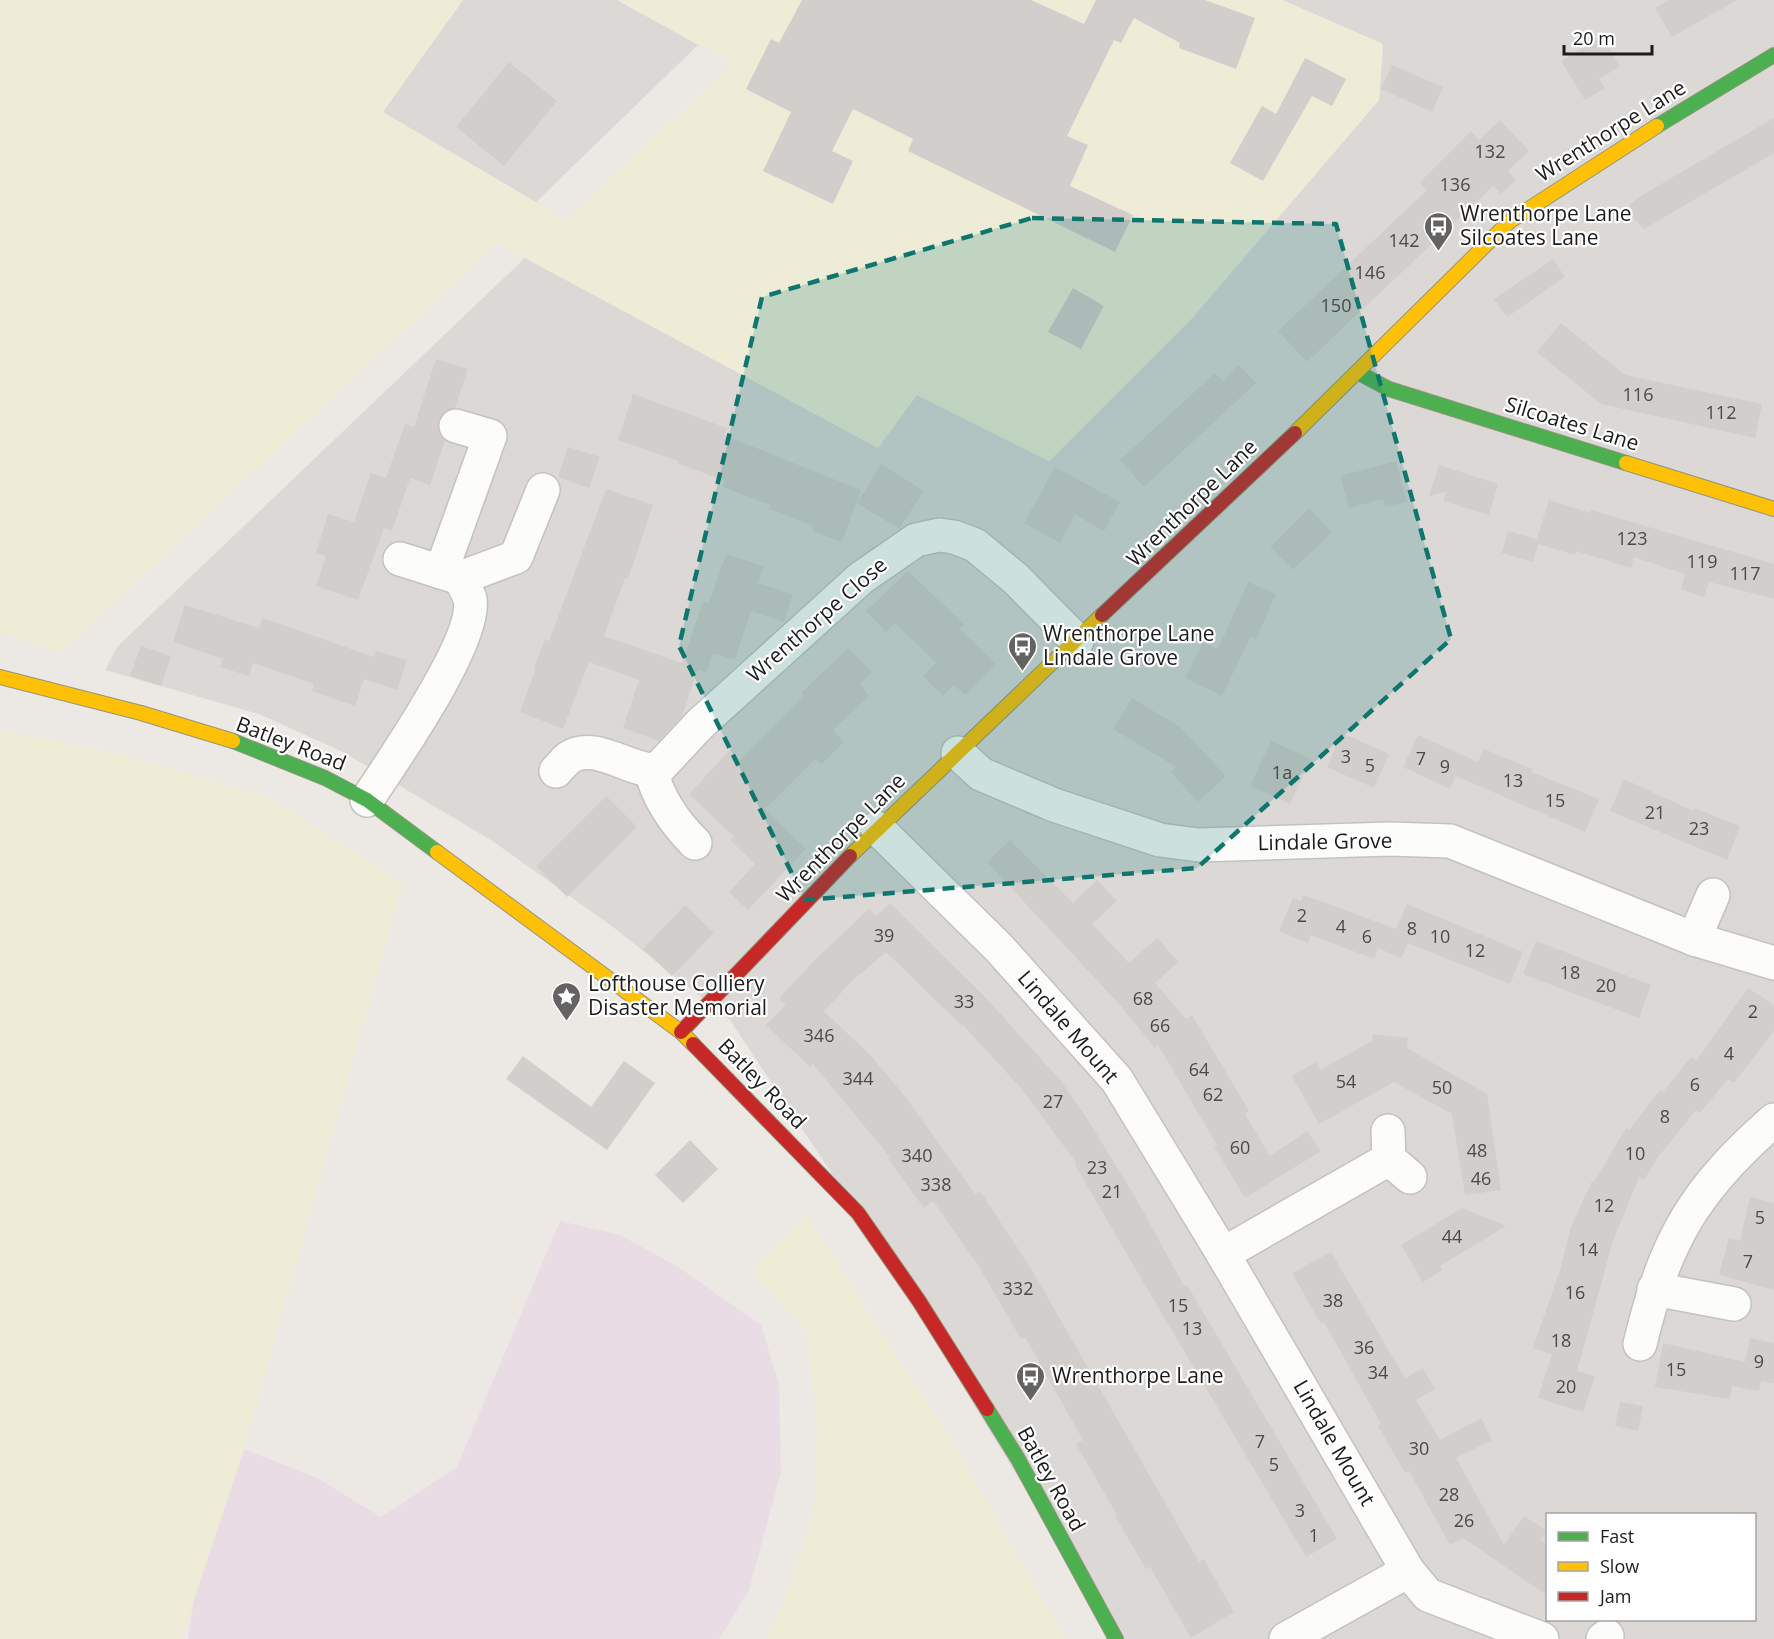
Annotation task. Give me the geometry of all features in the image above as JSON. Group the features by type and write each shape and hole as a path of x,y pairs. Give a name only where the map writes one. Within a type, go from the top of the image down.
{"street":[{"name":"Wrenthorpe Lane","path":"681,1032 877,828 1359,373 1510,221 1605,157 1774,55"},
{"name":"Silcoates Lane","path":"1359,373 1389,389 1774,509"},
{"path":"367,800 438,690 468,619 470,599 450,566 490,436 456,426"},
{"path":"400,560 450,566 516,558 543,490"},
{"name":"Wrenthorpe Close","path":"651,770 657,770 700,724 861,578 916,540 939,535 954,537 975,545 1016,579 1077,641"},
{"name":"Batley Road","path":"0,677 183,725 327,776 367,800 681,1032 858,1213 919,1301 1018,1459 1116,1639"},
{"path":"556,771 570,757 582,753 609,756 645,771 651,770 656,791 680,828 695,843"},
{"name":"Lindale Grove","path":"958,753 981,774 1110,825 1160,840 1199,845 1390,839 1450,841 1694,939 1774,963"},
{"name":"Lindale Mount","path":"877,828 999,948 1117,1080 1223,1254 1408,1571 1428,1595 1542,1639"},
{"path":"1694,939 1713,895"},
{"path":"1640,1344 1654,1289 1683,1222 1731,1158 1774,1120"},
{"path":"1223,1254 1395,1155"},
{"path":"1654,1289 1734,1304"},
{"path":"1286,1639 1408,1571"}],"highlighted area":[{"path":"1032,218 1336,224 1451,639 1197,868 805,900 679,646 762,297"}],"shaded area":[{"path":"0,0 463,0 383,112 566,220 733,63 617,0 1282,0 1383,44 1379,100 1193,317 1049,461 917,395 878,448 497,243 61,653 0,633"},
{"path":"463,0 617,0 698,45 536,202 382,112"},
{"path":"1282,0 1774,0 1774,1639 1116,1639 858,1213 730,1020 613,927 491,840 341,751 259,714 105,670 117,647 526,257 878,447 917,395 1049,461 1193,317 1379,100 1383,44"},
{"path":"0,730 112,752 266,796 403,883 244,1449 181,1639 0,1639"},
{"path":"806,1215 952,1440 1065,1639 766,1639 787,1593 814,1512 817,1424 806,1331 752,1271"},
{"path":"560,1221 620,1235 678,1267 761,1325 779,1384 781,1472 749,1590 719,1639 188,1639 194,1599 244,1449 317,1478 381,1517 457,1467"}],"building":[{"path":"802,0 1031,0 1084,24 1096,0 1205,0 1255,18 1236,69 1179,48 1180,43 1134,18 1121,43 1114,40 1067,136 1088,145 1070,186 1133,215 1115,252 908,151 913,139 853,109 832,151 853,161 833,204 763,171 791,112 746,89 771,39 779,43"},
{"path":"1669,0 1737,0 1672,37 1655,8"},
{"path":"1602,36 1620,66 1599,79 1605,88 1585,100 1561,61"},
{"path":"1305,58 1346,79 1332,106 1312,96 1263,181 1230,163 1262,106 1276,114"},
{"path":"509,62 557,101 504,166 456,127"},
{"path":"1392,65 1443,87 1432,112 1381,89"},
{"path":"1774,118 1774,153 1644,229 1625,209 1639,197"},
{"path":"1500,120 1529,151 1508,171 1516,180 1501,194 1493,186 1307,362 1278,331 1427,190 1420,182 1471,131 1479,140"},
{"path":"1553,259 1565,277 1507,317 1494,299"},
{"path":"1073,288 1104,306 1081,349 1048,332"},
{"path":"1561,323 1625,375 1762,404 1755,438 1601,404 1537,352"},
{"path":"436,359 468,369 455,408 444,412 438,420 438,431 445,440 430,485 410,478 392,531 384,528 358,600 316,586 326,556 316,553 328,514 354,522 371,473 386,478 405,424 414,427"},
{"path":"1239,365 1256,383 1144,487 1120,460 1215,373 1223,381"},
{"path":"633,394 727,428 724,435 861,490 842,542 812,531 814,526 769,509 771,505 723,487 725,481 677,463 678,461 618,440"},
{"path":"568,447 600,457 589,488 558,477"},
{"path":"1396,461 1407,502 1385,507 1383,499 1349,508 1340,476"},
{"path":"881,464 924,491 899,529 857,503"},
{"path":"1439,465 1498,484 1489,515 1443,501 1446,492 1429,496"},
{"path":"1055,467 1120,502 1104,531 1075,515 1060,543 1024,523"},
{"path":"606,489 653,505 628,579 625,578 604,636 682,663 703,601 709,603 726,554 764,566 758,583 793,594 784,622 751,611 735,660 713,653 706,673 698,670 682,716 659,741 623,728 639,680 589,662 563,729 520,712 536,668 534,667 545,640 549,641"},
{"path":"1549,500 1590,513 1591,510 1774,564 1774,599 1709,582 1704,597 1681,589 1685,574 1634,557 1631,568 1576,551 1575,555 1538,544 1533,562 1502,553 1508,531 1537,539"},
{"path":"1309,508 1332,532 1293,570 1270,547"},
{"path":"908,571 965,625 960,629 996,664 965,695 954,685 943,696 923,676 936,663 895,623 886,632 866,611"},
{"path":"1248,582 1276,594 1256,639 1251,636 1222,696 1185,678 1203,642 1218,649"},
{"path":"185,605 259,628 263,618 374,657 376,651 407,660 397,690 364,679 355,706 312,691 314,684 253,663 249,676 220,667 223,659 173,642"},
{"path":"141,646 171,656 161,686 130,676"},
{"path":"848,648 872,672 860,684 869,696 833,730 844,742 821,765 815,759 765,809 806,849 748,910 729,892 755,864 730,840 734,837 689,794 730,750 740,760 804,696 801,693"},
{"path":"1132,698 1180,727 1226,776 1198,802 1171,772 1176,767 1113,729"},
{"path":"1342,733 1389,754 1374,788 1327,767"},
{"path":"1418,735 1478,762 1484,749 1532,769 1531,772 1599,799 1585,832 1456,776 1450,789 1403,767"},
{"path":"1271,741 1311,759 1290,804 1250,786"},
{"path":"1624,779 1693,811 1694,808 1740,826 1727,860 1610,811"},
{"path":"606,796 637,827 567,897 536,866"},
{"path":"1010,840 1073,903 1097,880 1117,901 1092,924 1129,963 1157,938 1178,962 1155,983 1186,1019 1192,1015 1249,1111 1245,1114 1270,1156 1307,1131 1321,1151 1245,1198 1214,1146 1217,1145 1158,1045 1155,1048 1119,1004 987,862"},
{"path":"1304,895 1396,929 1407,904 1523,952 1510,984 1408,943 1401,958 1378,948 1374,959 1311,935 1308,943 1279,931 1293,898 1301,901"},
{"path":"890,903 987,999 1061,1081 1137,1200 1184,1286 1187,1285 1337,1539 1306,1557 1142,1280 1075,1165 1077,1164 1021,1088 962,1024 886,952 853,980 824,1011 871,1056 904,1095 975,1194 980,1191 1032,1270 1199,1562 1204,1559 1234,1612 1191,1638 1150,1567 1146,1569 1115,1516 1117,1515 1076,1444 1083,1440 1025,1337 1021,1339 978,1265 933,1201 924,1208 888,1159 890,1157 813,1064 810,1067 766,1025 786,1005 779,998 820,955 869,909 876,916"},
{"path":"685,905 714,933 672,976 643,949"},
{"path":"1536,941 1651,985 1639,1018 1523,974"},
{"path":"1748,988 1774,1005 1774,1031 1734,1083 1728,1079 1700,1113 1696,1110 1658,1157 1644,1180 1639,1177 1613,1241 1577,1371 1595,1376 1583,1412 1538,1398 1552,1354 1533,1348 1560,1270 1571,1227 1592,1181 1594,1182 1626,1128 1629,1130 1660,1090 1663,1092 1691,1057 1696,1061"},
{"path":"1373,1034 1408,1038 1407,1048 1487,1094 1501,1190 1465,1195 1452,1114 1394,1082 1319,1124 1292,1076 1316,1062 1320,1070 1372,1041"},
{"path":"523,1056 591,1107 624,1061 655,1083 607,1150 506,1079"},
{"path":"690,1140 718,1169 683,1203 655,1175"},
{"path":"1750,1197 1774,1203 1774,1290 1719,1275 1729,1238 1740,1241"},
{"path":"1462,1208 1506,1226 1440,1266 1442,1270 1423,1282 1401,1245"},
{"path":"1331,1252 1405,1378 1423,1368 1435,1389 1416,1400 1440,1440 1481,1418 1492,1440 1456,1458 1504,1545 1524,1516 1546,1530 1541,1540 1546,1544 1546,1595 1463,1538 1450,1545 1409,1471 1405,1473 1378,1426 1381,1424 1324,1322 1321,1324 1292,1273"},
{"path":"1750,1338 1774,1343 1774,1383 1761,1381 1759,1391 1732,1386 1730,1399 1655,1387 1663,1343 1745,1362"},
{"path":"1620,1402 1643,1406 1638,1431 1615,1426"}],"traffic: fast":[{"path":"1657,126 1774,55"},
{"path":"1359,373 1389,389 1626,463"},
{"path":"233,741 325,778 367,800 437,852"},
{"path":"987,1409 1018,1459 1116,1639"}],"traffic: slow":[{"path":"1295,433 1510,221 1657,126"},
{"path":"1626,463 1774,509"},
{"path":"850,856 1102,615"},
{"path":"0,677 141,713 233,741"},
{"path":"437,852 681,1032 693,1044"}],"traffic: jam":[{"path":"1102,615 1295,433"},
{"path":"681,1032 850,856"},
{"path":"693,1044 858,1213 919,1301 987,1409"}],"place":[{"name":"Wrenthorpe Lane Silcoates Lane","path":"1439,252"},
{"name":"Wrenthorpe Lane Lindale Grove","path":"1022,672"},
{"name":"Lofthouse Colliery Disaster Memorial","path":"567,1022"},
{"name":"Wrenthorpe Lane","path":"1031,1402"}]}
